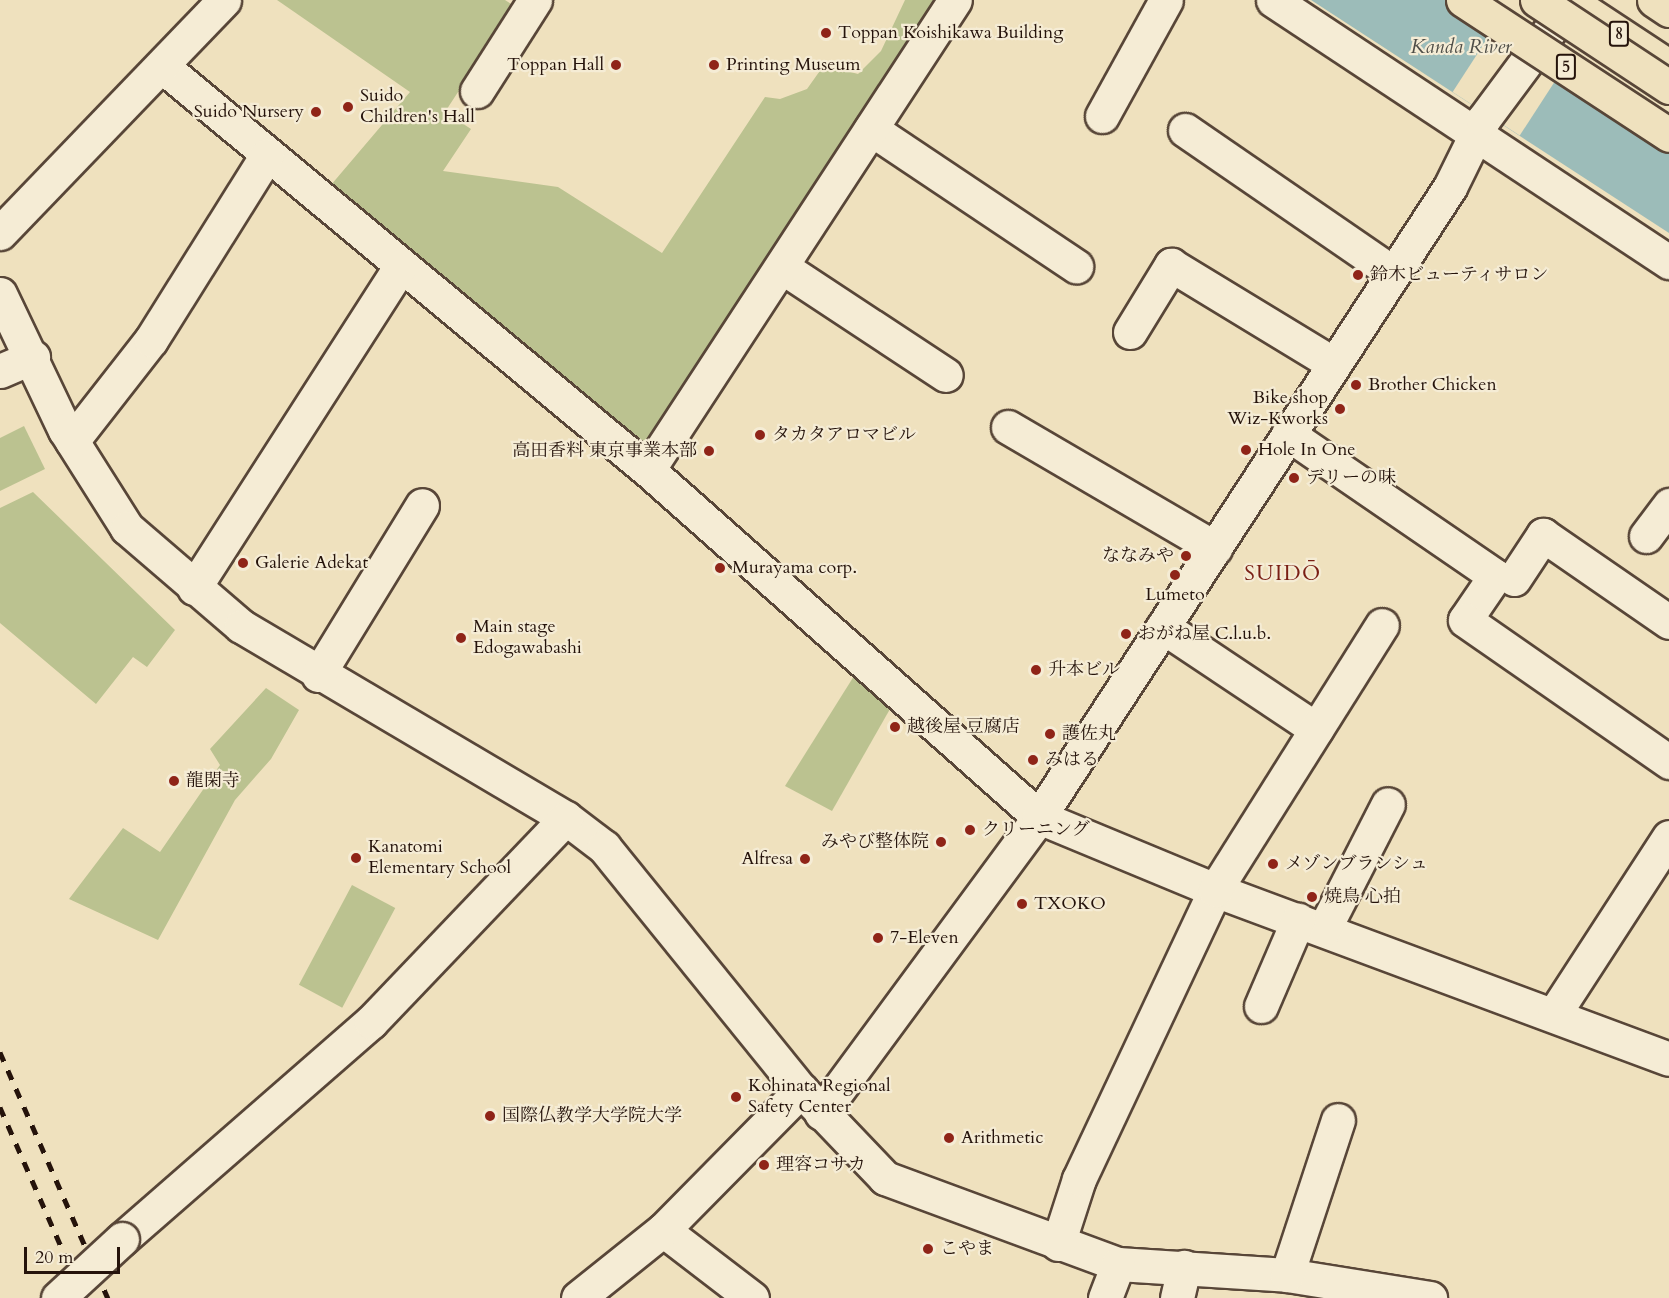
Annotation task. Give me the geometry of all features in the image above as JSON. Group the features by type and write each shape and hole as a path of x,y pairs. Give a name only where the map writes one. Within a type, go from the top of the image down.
{"main road":[{"name":"5","path":"1463,0 1669,135"},
{"name":"5","path":"1537,0 1669,87"},
{"name":"8","path":"1570,0 1669,67"},
{"path":"1654,0 1669,10"}],"street":[{"path":"0,232 224,0"},
{"path":"477,91 536,0"},
{"path":"648,470 955,0"},
{"path":"1102,116 1166,0"},
{"path":"1273,0 1480,126 1669,262"},
{"path":"578,1298 663,1230 811,1101 1038,817 1450,187 1480,126 1570,0"},
{"path":"162,66 648,470 1038,817 1215,890 1554,1014 1669,1059"},
{"path":"871,129 1076,267"},
{"path":"1185,130 1393,273"},
{"path":"72,441 151,340 267,155"},
{"path":"1130,332 1171,265 1334,364"},
{"path":"194,588 401,266"},
{"path":"782,267 946,375"},
{"path":"0,294 33,357 72,441 127,528 194,588 318,675 566,818 604,847 811,1101 885,1178 1058,1244 1118,1264 1287,1275 1430,1298"},
{"path":"0,371 33,357"},
{"path":"1008,427 1215,548"},
{"path":"1288,434 1495,576 1465,620 1669,762"},
{"path":"318,675 422,505"},
{"path":"1646,536 1669,505"},
{"path":"1514,579 1543,535 1669,622"},
{"path":"1058,1244 1079,1179 1215,890 1382,625"},
{"path":"1163,627 1316,729"},
{"path":"1261,1006 1388,804"},
{"path":"58,1298 122,1239 371,1022 566,818"},
{"path":"1554,1014 1669,837"},
{"path":"1287,1275 1338,1120"},
{"path":"663,1230 752,1298"},
{"path":"1105,1298 1118,1264"},
{"path":"1177,1298 1184,1267"}],"green space":[{"path":"277,0 505,0 514,6 445,112 471,129 443,171 558,187 662,253 765,97 780,99 807,89 824,65 858,74 881,51 905,0 940,0 646,458 325,192 410,92"},
{"path":"24,426 45,469 0,491 0,438"},
{"path":"33,492 175,630 147,667 133,657 96,704 0,623 0,508"},
{"path":"854,676 890,709 832,811 785,786"},
{"path":"266,688 299,710 271,759 235,800 158,940 69,899 123,828 160,852 220,765 210,749"},
{"path":"352,885 395,908 342,1008 299,985"}],"water":[{"name":"Kanda River","path":"1311,0 1471,0 1669,129 1669,233"}],"pier":[{"path":"1500,19 1567,63 1520,136 1453,92"}],"railway":[{"path":"0,1052 108,1298"},
{"path":"0,1107 84,1298"}],"place":[{"name":"Toppan Koishikawa Building","path":"826,33"},
{"name":"Toppan Hall","path":"616,65"},
{"name":"Printing Museum","path":"714,65"},
{"name":"Suido Children's Hall","path":"348,107"},
{"name":"Suido Nursery","path":"316,112"},
{"name":"鈴木ビューティサロン","path":"1358,275"},
{"name":"Brother Chicken","path":"1356,385"},
{"name":"Bike shop Wiz-Kworks","path":"1340,409"},
{"name":"タカタアロマビル","path":"760,435"},
{"name":"Hole In One","path":"1246,450"},
{"name":"高田香料 東京事業本部","path":"709,451"},
{"name":"デリーの味","path":"1294,478"},
{"name":"ななみや","path":"1186,556"},
{"name":"Galerie Adekat","path":"243,563"},
{"name":"Murayama corp.","path":"720,568"},
{"name":"Lumeto","path":"1175,575"},
{"name":"おがね屋 C.l.u.b.","path":"1126,634"},
{"name":"Main stage Edogawabashi","path":"461,638"},
{"name":"升本ビル","path":"1036,670"},
{"name":"越後屋 豆腐店","path":"895,727"},
{"name":"護佐丸","path":"1050,734"},
{"name":"みはる","path":"1033,760"},
{"name":"龍閑寺","path":"174,781"},
{"name":"クリーニング","path":"970,830"},
{"name":"みやび整体院","path":"941,842"},
{"name":"Kanatomi Elementary School","path":"356,858"},
{"name":"Alfresa","path":"805,859"},
{"name":"メゾンブランシュ","path":"1273,864"},
{"name":"焼鳥 心拍","path":"1312,897"},
{"name":"TXOKO","path":"1022,904"},
{"name":"7-Eleven","path":"878,938"},
{"name":"Kohinata Regional Safety Center","path":"736,1097"},
{"name":"国際仏教学大学院大学","path":"490,1116"},
{"name":"Arithmetic","path":"949,1138"},
{"name":"理容コサカ","path":"764,1165"},
{"name":"こやま","path":"928,1249"}],"district":[{"name":"SUIDŌ","path":"1283,574"}]}
